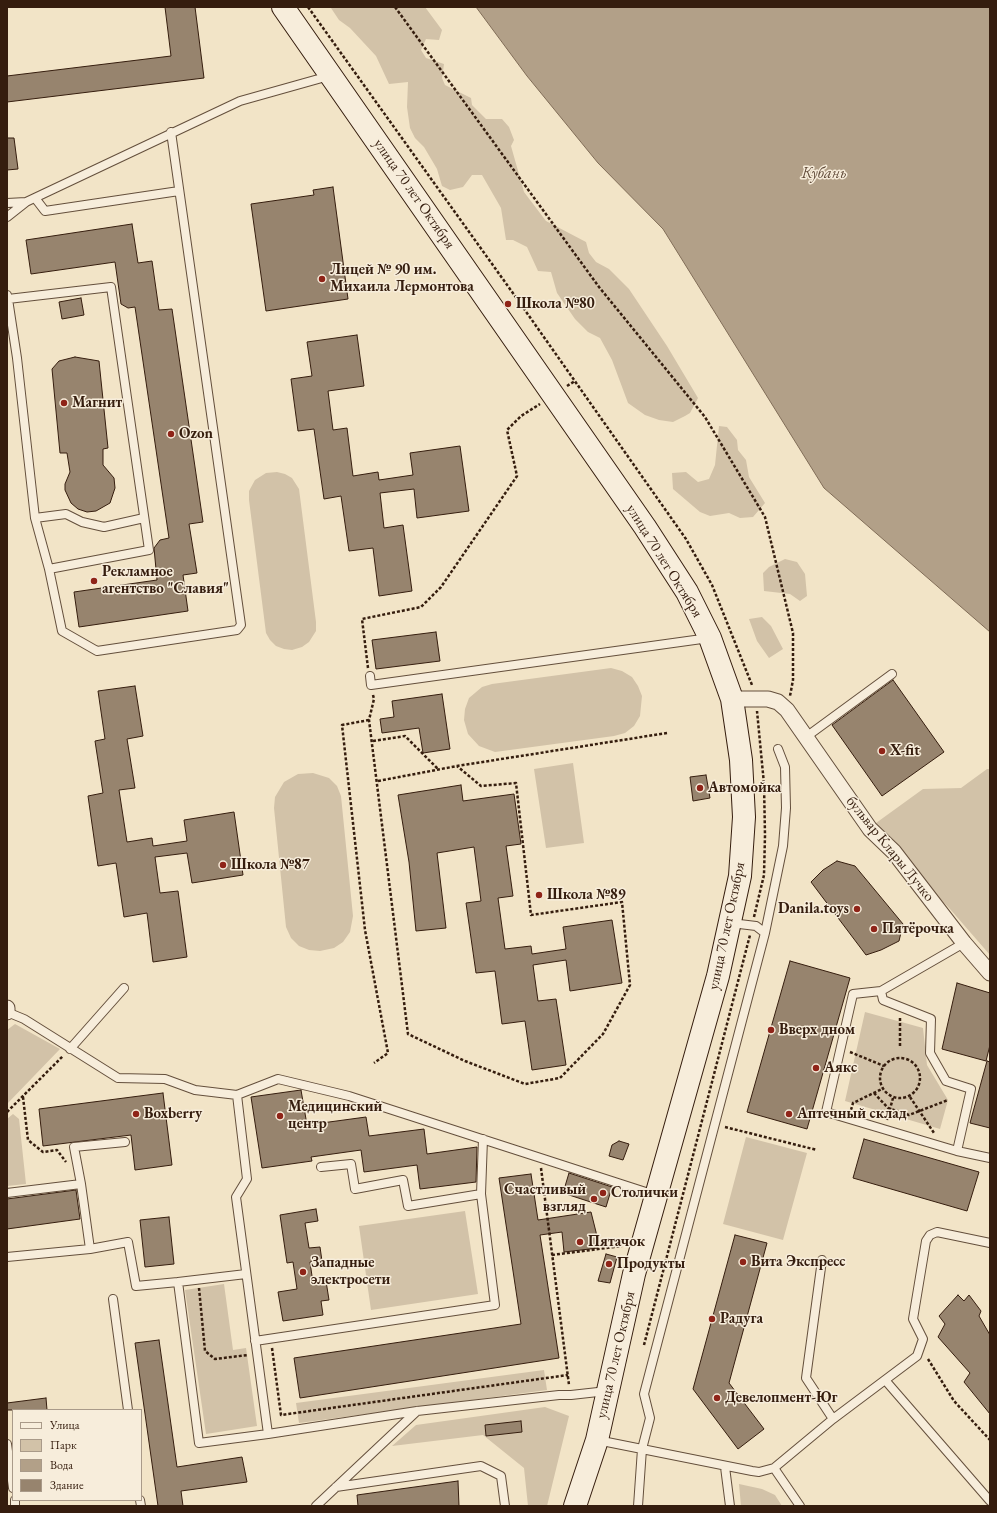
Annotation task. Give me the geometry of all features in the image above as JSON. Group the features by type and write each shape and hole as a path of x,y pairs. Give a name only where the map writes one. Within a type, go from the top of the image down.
{"main road":[{"name":"улица 70 лет Октября","path":"283,7 332,75 645,527 687,592 710,638 732,699 741,760 744,817 740,876 731,923 716,983 634,1274 597,1440 575,1506"},
{"path":"587,1506 597,1440"}],"street":[{"name":"бульвар Клары Лучко","path":"732,699 768,699 778,702 787,710 870,829 894,852 964,944 990,973"}],"lane":[{"path":"7,217 26,202 171,132 240,101 332,75"},
{"path":"49,569 149,550 111,287 8,297 17,358 35,518 49,569 62,631 97,651 237,630 241,625 171,132"},
{"path":"35,198 45,211 179,191"},
{"path":"7,203 26,202"},
{"path":"35,518 66,514 82,522 104,527 144,518"},
{"path":"370,676 372,685 710,638"},
{"path":"806,737 892,674"},
{"path":"638,1506 642,1449 650,1418 644,1394 765,933 783,846 786,808 785,767 778,749"},
{"path":"731,923 756,926 765,933"},
{"path":"964,944 880,991 853,994 826,1112 941,1146 990,1158"},
{"path":"70,1049 124,988"},
{"path":"880,991 883,1000 931,1019 930,1053 946,1081 971,1089 957,1150"},
{"path":"7,1012 24,1019 118,1078 165,1079 195,1090 237,1095 278,1079 349,1096 656,1195"},
{"path":"237,1095 248,1179 236,1197 268,1434"},
{"path":"255,1342 496,1305 481,1194 483,1139"},
{"path":"90,1249 74,1147 125,1142"},
{"path":"321,1167 351,1164 355,1189 403,1180 408,1206 481,1194"},
{"path":"7,1193 81,1184"},
{"path":"597,1440 725,1467 759,1472 774,1468 833,1419 917,1356 923,1339 913,1319 926,1240 930,1235 937,1232 990,1243"},
{"path":"7,1257 90,1249 128,1242 136,1286 246,1274"},
{"path":"822,1260 806,1378 833,1419"},
{"path":"178,1282 199,1443 417,1411 559,1395 571,1396 607,1391"},
{"path":"112,1299 128,1409"},
{"path":"885,1380 990,1501"},
{"path":"316,1506 417,1411"},
{"path":"7,1444 12,1481"},
{"path":"336,1487 481,1466 501,1476 505,1506"},
{"path":"725,1467 730,1506"},
{"path":"774,1468 800,1506"}],"path":[{"path":"395,7 599,287 705,417 765,517 793,632 793,680 787,710"},
{"path":"370,676 366,662 362,619 421,607 441,587 517,476 507,430 521,416 575,381"},
{"path":"372,685 374,699 369,720 378,781 408,1034 465,1061 525,1084 560,1078 603,1034 630,985 622,902 531,915 516,782 481,786 457,766"},
{"path":"369,720 342,725 365,930 388,1053 374,1063"},
{"path":"378,781 457,766 667,733"},
{"path":"373,741 405,736 439,769"},
{"path":"644,1345 764,875"},
{"path":"900,1047 901,1008"},
{"path":"7,1112 57,1064 70,1049"},
{"path":"840,1049 884,1066"},
{"path":"900,1058 912,1062 917,1067 920,1074 920,1082 917,1091 910,1097 901,1099 892,1098 882,1089 880,1073 884,1066 890,1061 900,1058"},
{"path":"848,1118 853,1104 882,1089"},
{"path":"874,1093 890,1108 909,1115 948,1100"},
{"path":"23,1097 28,1140 43,1152 58,1150 81,1184"},
{"path":"910,1097 938,1139 941,1146"},
{"path":"884,1129 892,1098"},
{"path":"715,1124 817,1150"},
{"path":"539,1157 571,1396"},
{"path":"552,1256 622,1248 624,1240"},
{"path":"198,1279 206,1350 215,1359 257,1354"},
{"path":"271,1339 281,1415 568,1375"},
{"path":"921,1348 954,1401 990,1440"}],"green space":[{"path":"425,7 442,30 439,40 426,39 421,50 426,58 444,64 442,78 445,85 471,98 472,105 486,119 502,119 509,127 514,140 511,146 524,192 546,221 586,242 589,253 596,262 609,269 629,289 667,346 698,398 690,413 673,422 659,420 645,415 628,403 612,360 600,338 588,332 575,319 557,293 551,272 538,271 527,247 513,240 506,240 501,208 482,175 472,175 463,187 450,190 442,186 437,169 424,147 415,138 410,128 407,107 408,82 389,84 376,56 350,28 339,20 331,8"},
{"path":"719,426 727,427 737,440 738,450 746,460 749,477 765,503 753,517 740,518 729,513 710,516 700,512 673,489 672,473 686,472 698,482 709,479 715,465"},
{"path":"277,472 292,478 299,489 316,622 316,631 309,642 302,647 292,650 276,646 266,633 249,500 249,491 255,480 266,473"},
{"path":"785,559 797,562 805,574 807,596 800,601 790,594 764,591 763,573 769,567"},
{"path":"762,617 771,626 783,649 769,658 757,641 749,619"},
{"path":"611,668 622,671 632,677 642,696 640,716 634,726 625,733 614,736 495,752 479,746 468,734 464,720 465,709 469,698 482,687 492,684"},
{"path":"573,763 584,843 546,848 534,769"},
{"path":"987,769 990,769 990,955 950,909 912,870 876,823 923,789 961,788"},
{"path":"313,773 329,778 337,786 341,796 353,916 350,932 343,942 334,948 320,951 309,950 299,946 291,938 286,927 274,808 275,797 284,782 298,774"},
{"path":"865,1012 923,1028 927,1065 948,1100 940,1129 845,1101"},
{"path":"15,1024 60,1049 7,1104 7,1030"},
{"path":"13,1114 19,1119 26,1184 7,1186 7,1119"},
{"path":"746,1137 807,1153 783,1240 723,1224"},
{"path":"465,1211 478,1294 371,1310 359,1226"},
{"path":"224,1284 233,1350 246,1348 257,1426 206,1434 185,1290"},
{"path":"544,1370 547,1390 299,1423 296,1403"},
{"path":"545,1407 569,1416 547,1506 528,1506 524,1468 483,1435 392,1446 416,1425"},
{"path":"739,1484 762,1489 775,1495 782,1506 741,1506"}],"water":[{"name":"Кубань","path":"476,7 990,7 990,632 824,488 663,229 598,163 527,76"}],"building":[{"path":"165,7 195,7 204,78 7,102 7,76 171,56"},
{"path":"7,138 14,138 18,169 7,170"},
{"path":"333,187 348,299 266,311 251,204 314,195 313,190"},
{"path":"132,224 138,263 152,261 159,310 172,309 203,522 189,524 197,573 183,575 188,611 79,627 74,592 157,580 154,548 160,540 169,538 135,307 128,308 121,304 115,262 31,274 26,240"},
{"path":"81,298 84,315 62,319 59,302"},
{"path":"357,335 364,386 328,391 333,430 347,428 353,476 378,472 379,480 413,475 410,453 460,446 469,511 417,518 414,489 380,493 384,528 403,525 412,591 379,596 373,548 349,551 341,496 324,499 314,429 298,431 291,379 312,376 307,342"},
{"path":"75,357 99,361 108,448 103,449 103,465 114,478 115,488 110,503 96,511 87,512 78,509 71,503 65,490 65,484 70,472 67,453 60,453 52,369 59,361"},
{"path":"436,632 440,661 376,669 372,640"},
{"path":"893,680 944,752 882,796 832,725"},
{"path":"135,686 143,736 127,739 135,788 119,790 127,842 152,838 153,846 187,841 184,820 234,812 243,875 192,883 187,853 155,857 160,893 178,891 187,957 153,962 147,913 124,917 116,863 98,866 88,796 103,793 95,741 105,739 98,691"},
{"path":"442,694 450,749 423,753 419,728 382,733 380,719 394,717 392,701"},
{"name":"Автомойка","path":"706,775 710,798 693,801 690,777"},
{"path":"461,785 463,801 514,794 521,844 506,846 513,896 498,898 505,949 531,946 532,954 566,949 563,927 612,920 622,983 570,991 566,960 533,965 538,1001 556,999 566,1065 532,1070 525,1021 502,1024 495,971 476,973 466,903 481,901 474,847 437,853 446,928 416,931 409,862 398,795"},
{"path":"837,861 855,866 903,924 899,941 881,950 866,955 811,882 823,870"},
{"path":"790,961 850,978 807,1129 747,1112"},
{"path":"957,983 990,993 990,1045 986,1061 942,1049"},
{"path":"987,1061 990,1062 990,1128 970,1123"},
{"path":"301,1090 307,1125 366,1117 369,1136 424,1129 427,1154 477,1147 476,1182 420,1189 417,1165 364,1172 361,1150 311,1157 312,1161 262,1168 251,1097"},
{"path":"163,1093 172,1165 135,1170 131,1135 43,1146 39,1109"},
{"path":"864,1139 979,1172 967,1211 853,1178"},
{"path":"619,1141 629,1144 623,1160 609,1156 612,1145"},
{"path":"569,1173 612,1187 606,1207 563,1193"},
{"path":"531,1174 538,1220 591,1212 596,1232 598,1248 564,1252 562,1232 540,1235 559,1358 300,1398 294,1358 521,1324 499,1178"},
{"path":"76,1190 80,1219 7,1229 7,1199"},
{"name":"Западные электросети","path":"316,1209 318,1221 305,1223 309,1248 320,1247 322,1261 310,1262 313,1283 326,1281 329,1300 321,1301 323,1315 283,1321 278,1292 297,1289 293,1262 287,1263 280,1215"},
{"path":"169,1217 174,1264 145,1267 140,1220"},
{"path":"735,1235 767,1243 729,1383 764,1429 738,1449 693,1389"},
{"name":"Продукты","path":"606,1254 617,1257 610,1283 598,1281"},
{"path":"958,1295 964,1301 969,1295 981,1311 979,1316 990,1335 990,1414 964,1382 970,1373 938,1337 945,1324 939,1316"},
{"path":"159,1340 177,1467 242,1457 247,1482 181,1491 183,1506 158,1506 135,1343"},
{"path":"46,1398 47,1409 7,1410 7,1403"},
{"path":"521,1421 522,1432 486,1436 485,1425"},
{"path":"458,1481 459,1506 358,1506 357,1495"}],"place":[{"name":"Лицей № 90 им. Михаила Лермонтова","path":"322,279"},
{"name":"Школа №80","path":"508,304"},
{"name":"Магнит","path":"64,403"},
{"name":"Ozon","path":"171,434"},
{"name":"Рекламное агентство \"Славия\"","path":"94,581"},
{"name":"X-fit","path":"882,751"},
{"name":"Автомойка","path":"700,788"},
{"name":"Школа №87","path":"223,865"},
{"name":"Школа №89","path":"539,895"},
{"name":"Danila.toys","path":"857,909"},
{"name":"Пятёрочка","path":"874,929"},
{"name":"Вверх дном","path":"771,1030"},
{"name":"Аякс","path":"816,1068"},
{"name":"Boxberry","path":"136,1114"},
{"name":"Аптечный склад","path":"789,1114"},
{"name":"Медицинский центр","path":"280,1116"},
{"name":"Столички","path":"603,1193"},
{"name":"Счастливый взгляд","path":"594,1199"},
{"name":"Пятачок","path":"580,1242"},
{"name":"Вита Экспресс","path":"743,1262"},
{"name":"Продукты","path":"609,1264"},
{"name":"Западные электросети","path":"303,1272"},
{"name":"Радуга","path":"712,1319"},
{"name":"Девелопмент-Юг","path":"717,1398"}]}
